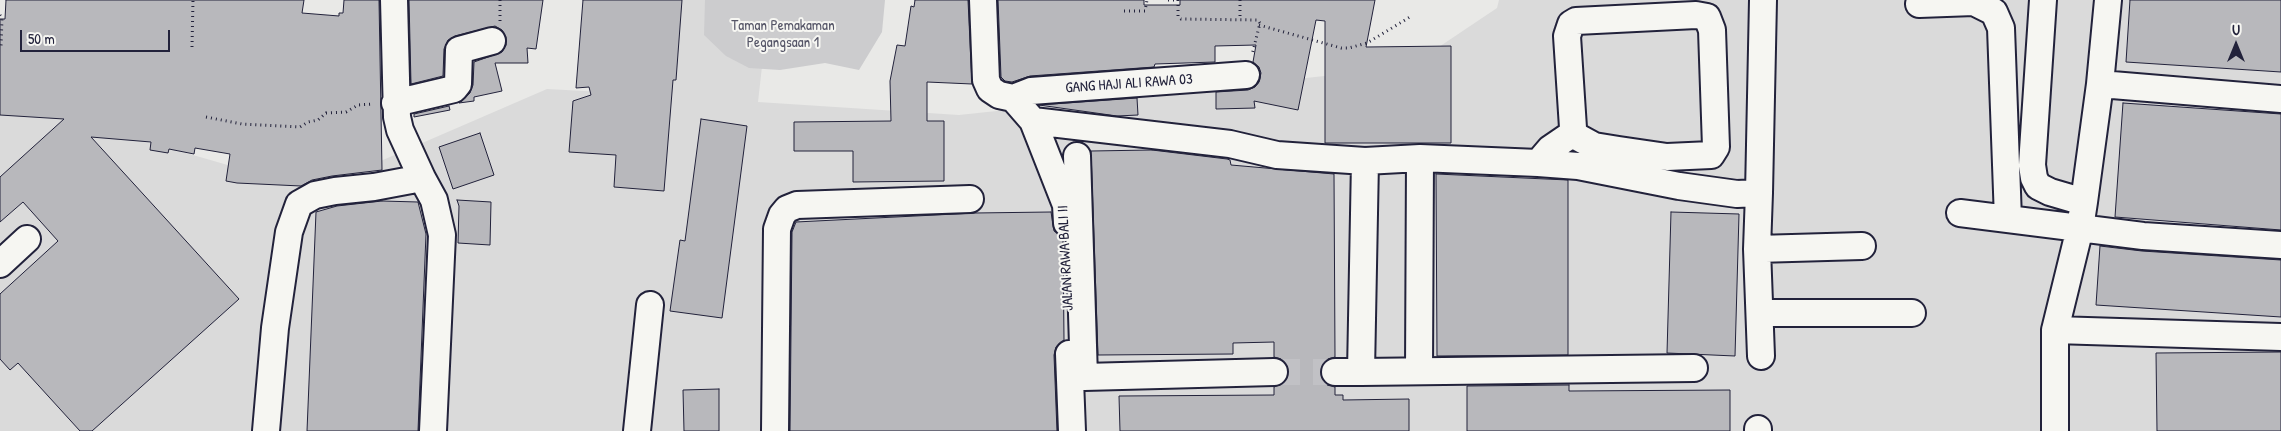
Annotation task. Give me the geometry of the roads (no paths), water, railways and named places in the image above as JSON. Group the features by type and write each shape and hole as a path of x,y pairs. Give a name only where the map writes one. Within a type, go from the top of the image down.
{"street":[{"path":"394,0 395,103 400,130 434,200 442,235 433,431"},
{"path":"983,0 986,80 990,89 999,95 1013,98"},
{"path":"1760,356 1757,249 1763,0"},
{"path":"2042,0 2032,165 2034,178 2038,186 2050,192 2084,202"},
{"path":"2055,431 2055,330 2080,228 2100,84 2108,0"},
{"path":"1919,4 1974,2 1994,12 2001,28 2008,220"},
{"path":"1538,163 1550,149 1572,134 1567,36 1570,24 1576,21 1696,15 1707,17 1712,30 1716,147 1711,155 1667,157 1629,152 1594,146 1572,134"},
{"path":"395,103 454,89 458,84 459,50 492,41"},
{"name":"GANG HAJI ALI RAWA 03","path":"1013,98 1032,91 1246,75"},
{"path":"2100,84 2281,99"},
{"name":"JALAN RAWA BALI II","path":"1013,98 1033,120 1066,204 1072,431"},
{"path":"1033,120 1230,144 1277,155 1365,161 1420,158 1578,166 1609,174 1737,194 1758,193"},
{"path":"1077,156 1084,377 1274,372"},
{"path":"1419,372 1420,158"},
{"path":"1361,372 1365,161"},
{"path":"266,431 275,328 289,232 299,204 315,195 422,178"},
{"path":"775,431 777,229 787,209 797,205 970,199"},
{"path":"1960,213 2144,236 2281,245"},
{"path":"0,264 27,239"},
{"path":"1757,249 1862,246"},
{"path":"637,431 650,305"},
{"path":"1760,313 1912,313"},
{"path":"2055,330 2281,337"},
{"path":"1335,372 1694,368"}],"tunnel":[{"path":"1274,372 1335,372"}],"park label":[{"name":"Taman Pemakaman Pegangsaan 1","path":"783,34"}]}
